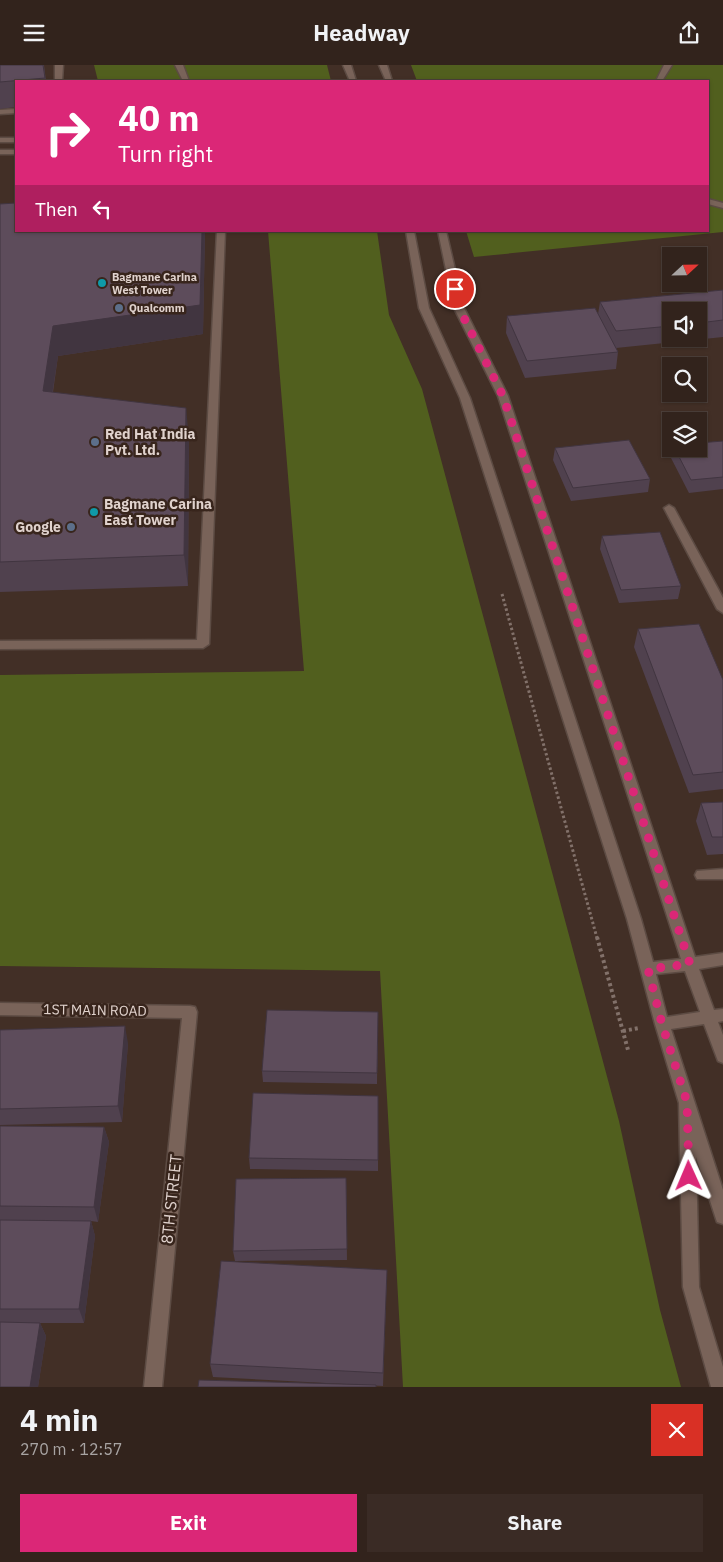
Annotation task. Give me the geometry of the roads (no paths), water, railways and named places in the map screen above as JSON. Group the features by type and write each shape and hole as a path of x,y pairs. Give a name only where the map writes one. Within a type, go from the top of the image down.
{"street":[{"path":"59,65 59,80"},
{"path":"180,65 186,80"},
{"path":"347,65 353,80"},
{"path":"383,65 389,80"},
{"path":"660,80 668,65"},
{"path":"0,112 15,111"},
{"path":"0,140 15,140"},
{"path":"0,152 15,152"},
{"path":"709,201 723,206"},
{"path":"0,645 203,643 221,232"},
{"path":"410,232 424,308 465,397 634,919 662,1024 723,1216"},
{"path":"442,232 459,308 503,396 690,964 716,1016 723,1057"},
{"path":"669,508 723,609"},
{"path":"702,875 723,873"},
{"path":"648,969 723,959"},
{"name":"1ST MAIN ROAD","path":"0,1009 190,1012"},
{"name":"8TH STREET","path":"153,1387 190,1012"},
{"path":"662,1024 716,1016"},
{"path":"687,1102 691,1287 720,1387"}],"place":[{"name":"Bagmane Carina West Tower","path":"102,283"},
{"name":"Qualcomm","path":"119,308"},
{"name":"Red Hat India Pvt. Ltd.","path":"95,442"},
{"name":"Bagmane Carina East Tower","path":"94,512"},
{"name":"Google","path":"71,527"}]}
